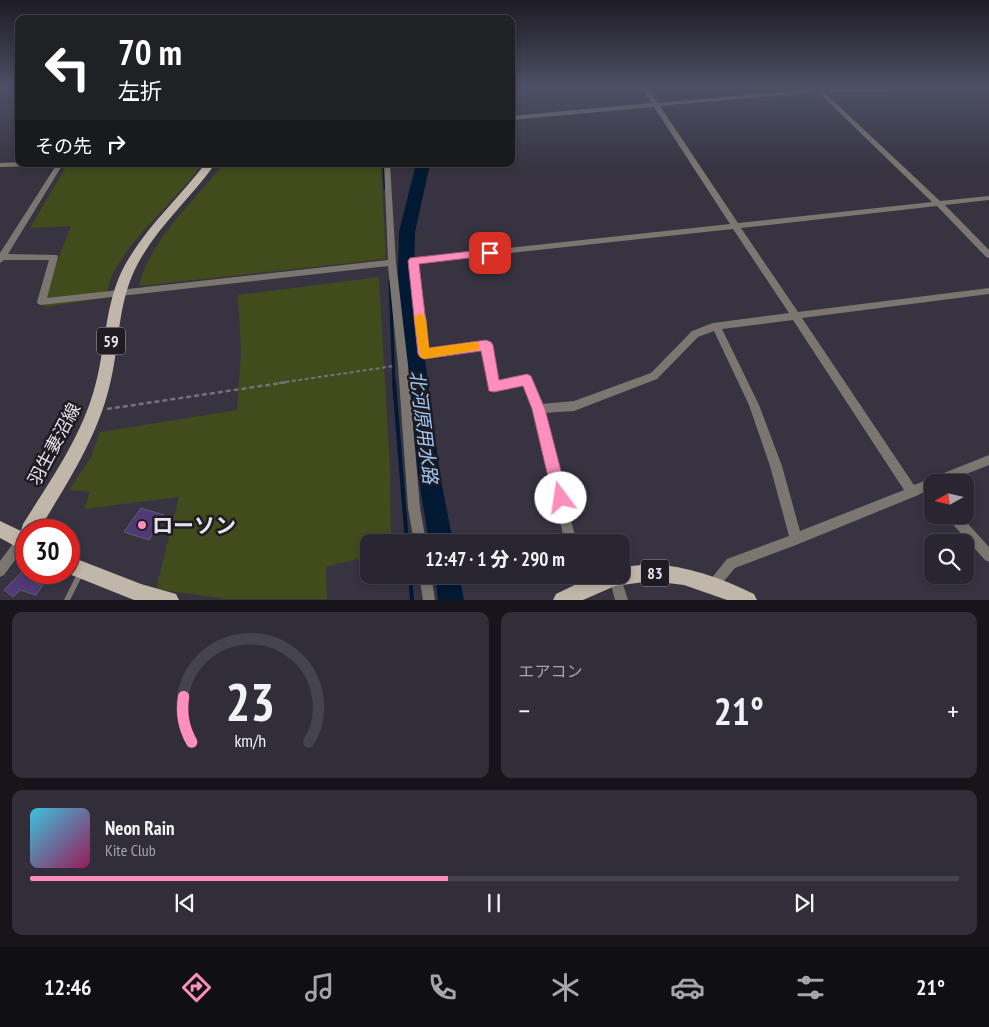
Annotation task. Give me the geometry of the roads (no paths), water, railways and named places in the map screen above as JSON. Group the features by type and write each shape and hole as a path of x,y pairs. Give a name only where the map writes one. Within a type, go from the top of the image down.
{"main road":[{"name":"羽生妻沼線","path":"37,519 77,450 95,411 107,366 119,295 126,276 145,243 208,167"},
{"path":"0,529 15,534"},
{"path":"80,570 140,596 170,600"},
{"name":"83","path":"630,575 642,573 668,573 690,576 714,584 748,600"},
{"name":"83","path":"562,600 586,584"}],"street":[{"path":"515,118 544,115"},
{"path":"663,115 912,492"},
{"path":"845,115 989,255"},
{"path":"0,165 15,165"},
{"path":"1,258 58,167"},
{"path":"387,167 392,263 403,365 414,508 419,534"},
{"path":"570,534 538,409 527,380 494,387 486,345 424,354 414,261 989,198"},
{"path":"1,258 54,258 40,302 119,295 392,263"},
{"path":"538,409 574,406 654,376 695,334 716,326 989,291"},
{"path":"716,326 754,405 776,466 796,539"},
{"path":"958,474 989,460"},
{"path":"714,584 731,563 924,488"},
{"path":"960,524 989,556"},
{"path":"0,571 15,551"},
{"path":"426,584 429,600"},
{"path":"617,584 622,600"}],"lane":[{"path":"68,600 72,584"}],"waterway":[{"path":"384,167 385,188"},
{"name":"北河原用水路","path":"422,167 407,232 406,275 429,475 440,534"},
{"path":"390,281 394,383"},
{"path":"394,382 406,534"},
{"path":"411,584 412,600"},
{"name":"北河原用水路","path":"448,584 451,600"}],"place":[{"name":"ローソン","path":"142,525"}]}
